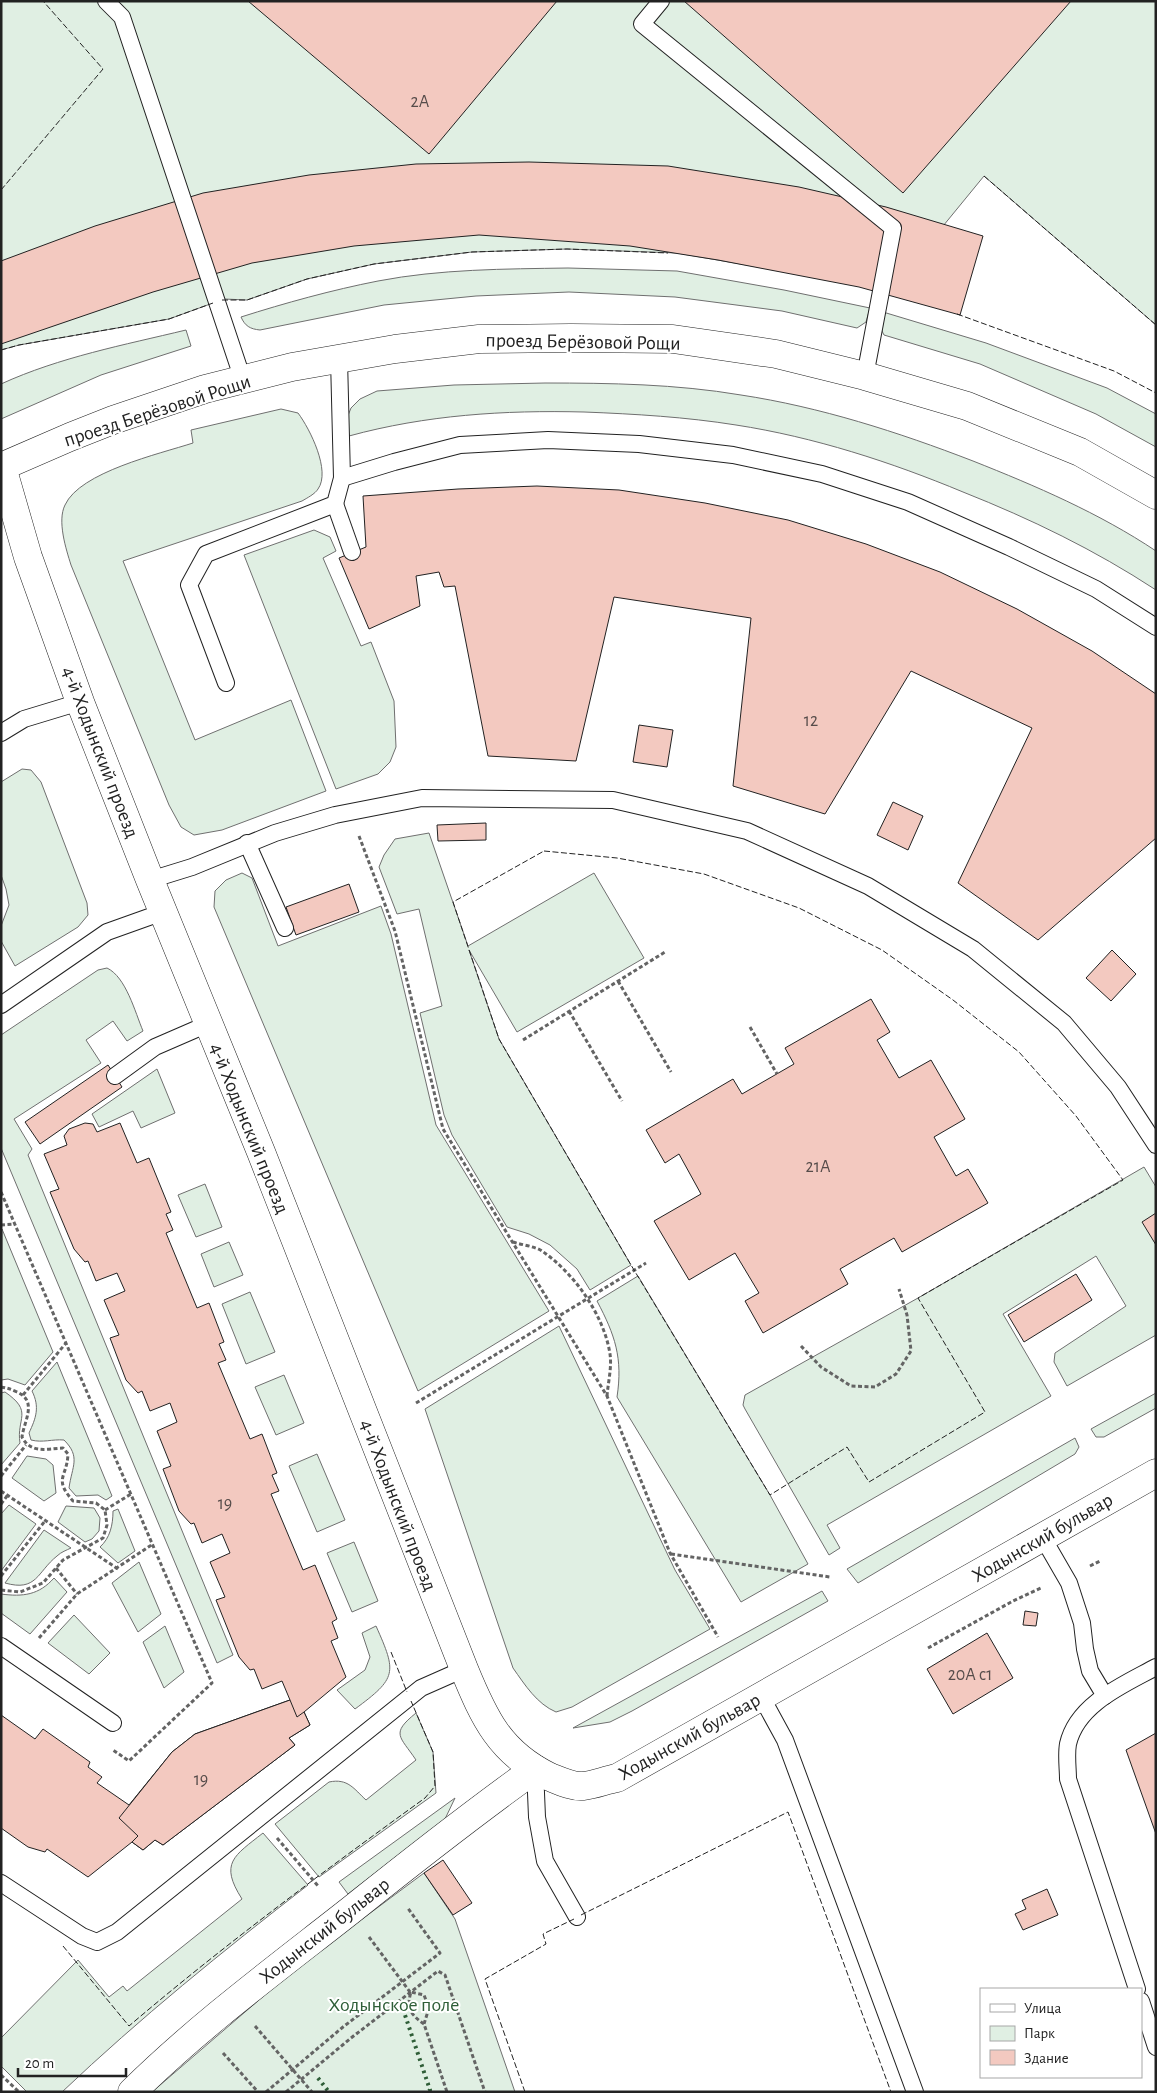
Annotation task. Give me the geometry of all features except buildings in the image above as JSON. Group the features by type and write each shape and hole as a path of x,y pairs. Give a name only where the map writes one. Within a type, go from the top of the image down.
{"street":[{"name":"проезд Берёзовой Рощи","path":"2,467 114,420 205,389 292,367 395,348 479,339 673,339 776,354 864,376 967,406 1080,452 1156,495"},
{"name":"4-й Ходынский проезд","path":"2,467 28,557 80,702 261,1152 464,1669 485,1716 504,1745 535,1769"},
{"name":"Ходынский бульвар","path":"132,2092 234,2002 472,1814 535,1769 560,1781 582,1786 617,1778 1156,1473"}],"lane":[{"path":"106,1 122,17 243,380"},
{"path":"661,1 642,24 893,228 864,376"},
{"path":"339,359 342,478 335,504 352,552"},
{"path":"342,478 460,445 548,440 639,444 733,455 822,474 908,502 1009,546 1096,589 1156,627"},
{"path":"226,683 189,585 206,554 335,504"},
{"path":"1,733 24,718 80,702"},
{"path":"150,880 192,867 275,833 350,812 422,798 613,800 747,831 868,886 973,949 1064,1023 1118,1088 1156,1145"},
{"path":"247,843 285,928"},
{"path":"1,1005 107,932 163,912"},
{"path":"115,1076 155,1048 208,1024"},
{"path":"1042,1538 1065,1577 1082,1622 1090,1671 1105,1696"},
{"path":"1,1646 112,1723"},
{"path":"1137,1988 1068,1780 1068,1745 1078,1720 1105,1696 1156,1667"},
{"path":"1,1883 82,1936 97,1942 117,1932 421,1688 464,1669"},
{"path":"761,1696 785,1740 915,2092"},
{"path":"535,1769 537,1817 545,1860 577,1917"},
{"path":"1142,2004 1156,2047"}],"path":[{"path":"350,812 395,930 443,1129 607,1396 670,1553 718,1637"},
{"path":"523,1040 665,952"},
{"path":"618,981 672,1072"},
{"path":"570,1011 622,1100"},
{"path":"750,1027 777,1074"},
{"path":"1,1192 212,1683 128,1761 105,1744"},
{"path":"1,1225 15,1224"},
{"path":"512,1242 540,1250 570,1275 586,1299 601,1324 610,1355 607,1396"},
{"path":"416,1402 646,1263"},
{"path":"801,1346 821,1367 851,1386 875,1387 896,1374 911,1351 907,1315 898,1289"},
{"path":"23,1394 66,1343"},
{"path":"1,1387 23,1394 28,1402 28,1416 22,1438 26,1445 35,1449 63,1448 68,1454 68,1465 62,1476 63,1489 73,1501 96,1502 106,1510 107,1525 103,1538 63,1560 43,1583 20,1592 1,1590"},
{"path":"1,1476 26,1445"},
{"path":"1,1491 118,1569"},
{"path":"106,1510 131,1494"},
{"path":"1,1504 8,1496"},
{"path":"1,1576 45,1521"},
{"path":"35,1642 77,1594 118,1569 153,1544"},
{"path":"670,1553 830,1577"},
{"path":"928,1648 1013,1601 1100,1561"},
{"path":"56,1568 77,1594"},
{"path":"260,1817 319,1887"},
{"path":"266,2092 292,2068 440,1953 387,1880"},
{"path":"364,1929 410,1992 424,1995 429,2008 424,2024 447,2092"},
{"path":"286,2092 410,1992 436,1973 441,1972 445,1975 485,2092"},
{"path":"410,1992 407,2003 412,2016 424,2024"},
{"path":"234,2002 312,2092"},
{"path":"201,2030 258,2092"},
{"path":"1,2074 19,2092"}],"green space":[{"path":"1,1 1156,1 1156,325 984,176 898,281 787,272 677,253 567,249 472,252 374,264 307,279 247,300 224,299 169,319 19,345 1,350"},
{"path":"568,268 677,271 870,308 866,322 857,328 782,311 675,297 569,292 476,296 384,305 260,330 248,326 241,317 326,293 401,277 473,270"},
{"path":"883,312 986,343 1107,388 1156,414 1156,447 1096,414 980,364 884,335 880,327"},
{"path":"186,330 191,346 101,375 1,419 1,384 69,359"},
{"path":"545,383 668,386 717,391 800,406 916,440 1044,490 1090,512 1134,537 1156,551 1156,590 1086,549 1038,524 988,502 880,461 794,436 765,430 717,422 660,416 584,412 524,412 465,415 407,423 349,436 347,418 351,408 360,399 377,391 454,385"},
{"path":"281,409 298,413 313,439 321,461 322,472 321,481 315,493 302,501 123,561 195,740 291,700 326,791 222,830 194,835 181,827 169,805 71,565 63,535 63,512 73,493 103,474 193,443 191,430"},
{"path":"314,530 330,537 336,551 323,558 361,646 371,642 394,701 396,747 390,762 378,774 336,789 244,555"},
{"path":"22,769 31,770 41,782 87,903 88,915 78,927 15,966 1,941 1,926 9,905 1,875 1,782"},
{"path":"429,833 468,946 594,873 644,958 517,1032 469,950 499,1039 631,1265 590,1290 577,1269 550,1245 529,1234 507,1227 452,1135 444,1115 420,1013 442,1006 419,909 397,914 379,867 384,855 395,839"},
{"path":"242,873 252,878 278,946 381,906 391,934 436,1125 549,1311 418,1391 214,907 215,891 226,880"},
{"path":"107,968 120,979 125,987 143,1031 127,1041 113,1021 86,1040 101,1063 14,1119 32,1149 28,1155 233,1655 217,1663 1,1148 1,1035 98,970"},
{"path":"157,1069 175,1113 141,1128 133,1111 99,1127 92,1114"},
{"path":"1144,1167 1156,1187 1156,1335 1067,1386 1054,1362 1055,1353 1126,1306 1096,1256 1003,1314 1051,1396 827,1525 840,1548 829,1555 745,1409 743,1405 745,1395 918,1298"},
{"path":"205,1184 222,1227 196,1237 178,1195"},
{"path":"2,1229 53,1352 25,1385 8,1379 1,1380"},
{"path":"229,1242 243,1275 214,1287 201,1254"},
{"path":"638,1276 770,1495 808,1564 741,1602 617,1397 619,1370 616,1347 609,1325 597,1301"},
{"path":"250,1292 275,1352 246,1364 222,1304"},
{"path":"559,1326 675,1570 710,1629 572,1707 556,1712 537,1699 513,1668 425,1409"},
{"path":"57,1362 112,1496 106,1500 98,1495 76,1496 69,1488 74,1457 64,1440 31,1440 29,1433 35,1417 36,1407 32,1391"},
{"path":"284,1375 304,1423 276,1435 255,1387"},
{"path":"5,1392 19,1405 22,1416 19,1434 20,1443 1,1465 1,1393"},
{"path":"1156,1393 1156,1408 1104,1437 1096,1437 1091,1429"},
{"path":"1075,1438 1079,1447 1075,1454 858,1583 847,1569"},
{"path":"317,1454 345,1520 317,1532 289,1466"},
{"path":"27,1456 46,1459 53,1465 56,1493 44,1501 12,1478"},
{"path":"9,1505 36,1524 1,1571 1,1514"},
{"path":"66,1506 94,1508 100,1518 99,1531 92,1539 85,1542 58,1522"},
{"path":"118,1509 135,1551 118,1563 100,1547 110,1531 113,1511"},
{"path":"44,1530 71,1548 62,1552 50,1562 36,1579 30,1583 16,1585 5,1583"},
{"path":"354,1542 378,1601 352,1612 327,1553"},
{"path":"139,1562 161,1614 138,1632 112,1583"},
{"path":"54,1578 67,1592 30,1634 1,1613 1,1594 30,1594 48,1584"},
{"path":"822,1591 828,1601 632,1711 610,1722 573,1728"},
{"path":"74,1615 110,1653 89,1674 48,1643"},
{"path":"165,1626 184,1672 164,1688 143,1642"},
{"path":"376,1626 390,1665 389,1674 386,1682 379,1690 355,1709 337,1690 365,1670 370,1657 362,1633"},
{"path":"416,1713 433,1752 436,1793 319,1877 275,1824 329,1782 346,1783 366,1800 416,1760 402,1740 400,1731"},
{"path":"455,1798 445,1819 348,1894 339,1882"},
{"path":"263,1833 308,1885 182,1986 62,2092 27,2092 1,2066 1,2038 78,1960 109,1997 123,1986 127,1991 242,1899 231,1877 233,1861 244,1848"},
{"name":"Ходынское поле","path":"424,1873 455,1919 515,2092 152,2092 295,1969"}],"hedge":[{"path":"403,2009 430,2090 428,2092"},
{"path":"318,2078 329,2092"}],"fence":[{"path":"1,190 103,69 43,1"},
{"path":"984,176 1156,325"},
{"path":"222,300 247,300 307,279 374,264 472,252 567,249 668,253"},
{"path":"1,350 19,345 169,319 213,303"},
{"path":"957,314 1114,371 1156,393"},
{"path":"544,851 617,858 704,874 799,908 882,950 953,1000 1019,1052 1076,1116 1123,1180 918,1298 985,1412 869,1482 847,1447 770,1495 631,1265 499,1039 453,902 544,851"},
{"path":"391,1652 407,1692"},
{"path":"63,1946 129,2026 201,1966 425,1798 435,1786 433,1752 411,1701"},
{"path":"581,1915 788,1812 891,2092"},
{"path":"525,2092 485,1979 546,1944 543,1934 574,1919"}]}
